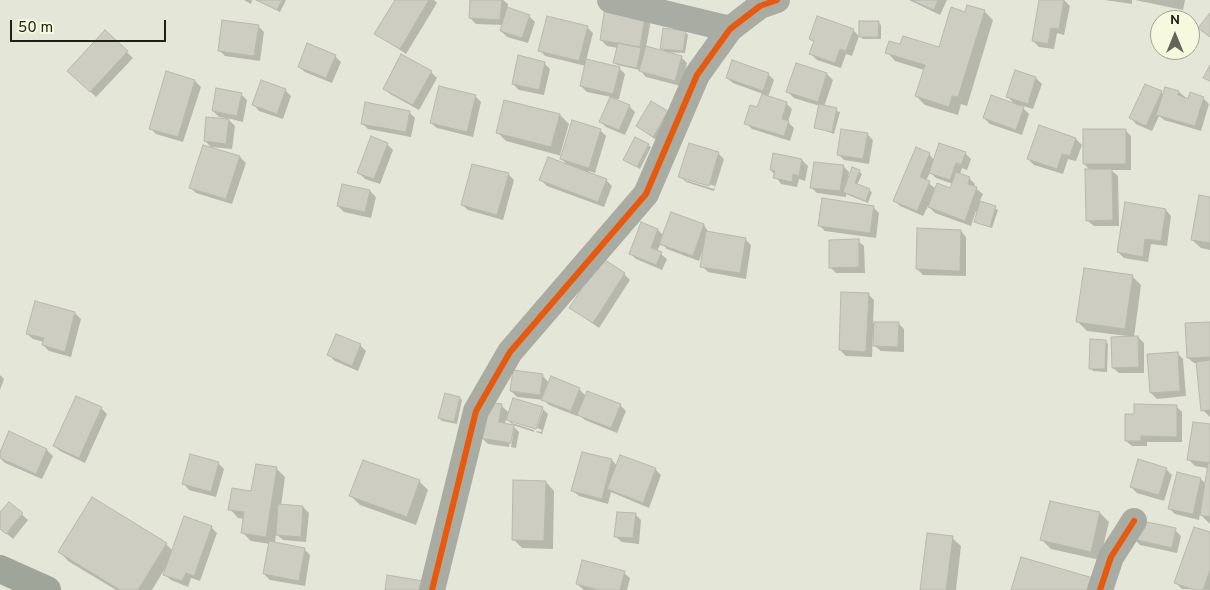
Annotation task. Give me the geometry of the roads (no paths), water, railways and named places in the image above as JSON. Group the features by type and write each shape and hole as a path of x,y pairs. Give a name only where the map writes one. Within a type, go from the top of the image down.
{"main road":[{"path":"0,568 47,590"}],"street":[{"path":"610,0 730,29"},
{"path":"432,590 476,411 510,352 646,194 697,75 730,29 760,6 777,0"},
{"path":"1100,590 1111,557 1134,521"}]}
